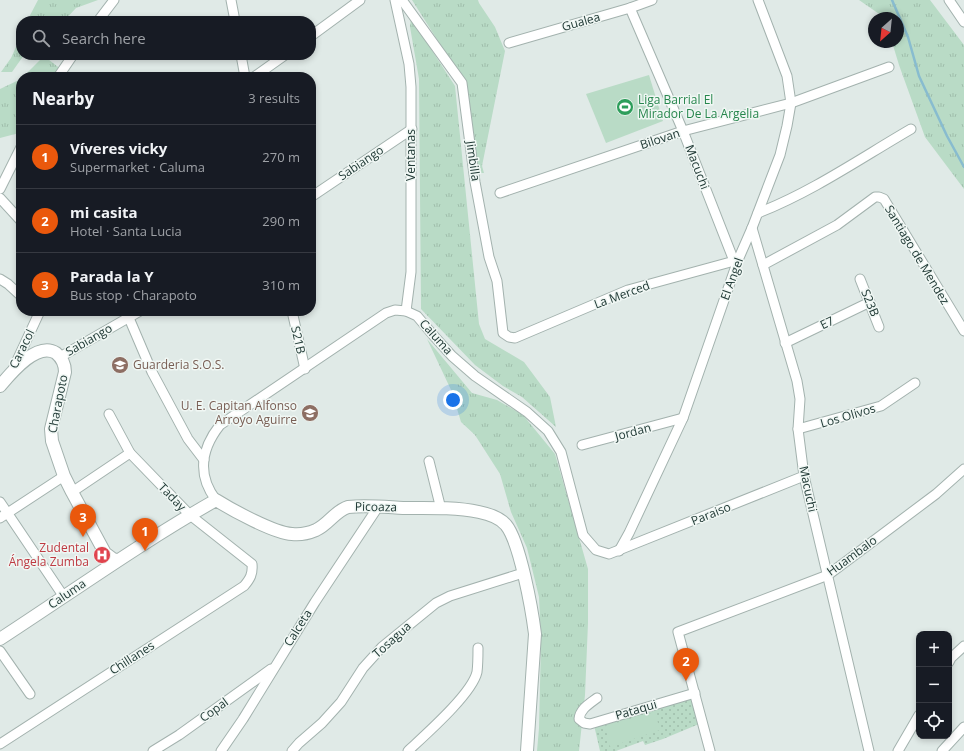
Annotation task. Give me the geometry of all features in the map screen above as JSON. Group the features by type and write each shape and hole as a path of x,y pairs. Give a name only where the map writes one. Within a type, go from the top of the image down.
{"street":[{"path":"102,16 114,0"},
{"path":"231,0 234,16"},
{"path":"316,32 360,0"},
{"name":"Ventanas","path":"395,0 409,64 411,87 411,272 406,311"},
{"name":"Jimbilla","path":"402,0 462,83 477,189 489,257 497,281 503,333 509,337"},
{"name":"Gualea","path":"509,42 630,8 652,0"},
{"name":"El Angel","path":"619,550 629,534 683,418 736,260 752,228 780,155 791,103 787,76 758,0"},
{"path":"949,0 964,22"},
{"name":"Macuchi","path":"630,8 736,260"},
{"path":"61,72 70,60"},
{"path":"242,60 244,72"},
{"path":"261,72 277,60"},
{"name":"Bilovan","path":"500,193 683,131 791,103 889,67"},
{"name":"Sabiango","path":"316,194 412,128"},
{"path":"758,213 776,206 806,190 911,129"},
{"path":"0,189 16,157"},
{"name":"Santiago de Mendez","path":"763,265 837,225 874,197 879,197 884,199 964,332"},
{"path":"0,198 16,216"},
{"name":"Macuchi","path":"752,228 797,381 800,399 798,429 804,476 869,751"},
{"name":"La Merced","path":"509,337 515,338 628,290 736,260"},
{"path":"0,279 16,291"},
{"name":"S23B","path":"860,280 879,327"},
{"name":"E7","path":"785,343 870,302"},
{"path":"216,500 208,487 204,473 204,460 207,444 220,425 386,313 395,310 406,311"},
{"name":"Caluma","path":"406,311 418,316 433,336 452,356 475,376 527,412 548,431 562,452 583,535 596,550 609,554 619,550"},
{"name":"Caracol","path":"0,386 13,370 37,316"},
{"name":"Sabiango","path":"60,357 124,316"},
{"path":"128,316 152,372 188,439 204,460"},
{"name":"S21B","path":"293,316 305,369"},
{"name":"Charapoto","path":"13,370 33,354 40,351 50,351 60,357 63,362 65,372 51,429 53,446 64,476 106,553 113,560 117,560"},
{"name":"Los Olivos","path":"798,429 881,406 915,383"},
{"name":"Taday","path":"109,414 130,453 190,515 252,564"},
{"name":"Jordan","path":"582,445 683,418"},
{"path":"72,492 130,453"},
{"path":"429,461 441,509"},
{"name":"Huambalo","path":"695,693 678,632 828,575 936,494 964,469"},
{"path":"4,516 64,476"},
{"name":"Paraiso","path":"619,550 804,476"},
{"name":"Caluma","path":"0,639 117,560 216,500"},
{"name":"Picoaza","path":"216,500 230,509 270,528 292,534 307,533 316,530 328,522 341,510 348,507 441,509 479,512 494,516 505,524 512,534 523,573 535,634 527,751"},
{"path":"0,502 4,516 64,597"},
{"name":"Calceta","path":"221,751 378,507"},
{"name":"Chillanes","path":"0,744 244,586 253,572 252,564"},
{"name":"Tosagua","path":"292,751 322,723 341,702 363,668 382,647 436,603 450,596 523,573"},
{"path":"952,657 964,646"},
{"path":"408,751 445,716 468,690 477,674 478,648"},
{"path":"0,651 30,694"},
{"name":"Copal","path":"153,751 179,735 274,667"},
{"path":"695,693 710,751"},
{"name":"Pataqui","path":"597,698 583,709 580,714 580,719 584,723 590,724 695,693"},
{"path":"898,751 916,720"},
{"path":"942,751 964,727"}],"green space":[{"path":"38,0 98,0 76,8 69,16 30,16"},
{"path":"412,0 478,0 495,27 505,51 482,166 484,173 475,173 464,82"},
{"path":"859,0 930,0 964,45 964,189 925,137 899,65 894,48 904,48 904,12 876,12"},
{"path":"411,18 455,86 479,324 485,339 524,362 550,397 556,427 522,397 503,386 475,365 421,309 419,79 410,27"},
{"path":"16,47 16,60 20,60 12,72 1,72 11,58"},
{"path":"40,60 49,60 62,70 61,72 28,72"},
{"name":"Liga Barrial El Mirador De La Argelia","path":"649,75 663,121 606,143 586,94"},
{"path":"16,81 16,134 0,138 0,89"},
{"path":"427,339 472,393 497,400 523,415 555,454 588,569 588,623 585,695 579,751 537,751 541,641 539,597 527,548 511,512 500,474 475,435 461,422 452,392"},
{"path":"692,696 699,724 645,745 643,741 616,751 600,751 594,725"},
{"path":"655,712 660,730 610,747 605,726"}],"waterway":[{"path":"892,0 908,37 919,76 947,136 964,167"}],"place":[{"name":"Liga Barrial El Mirador De La Argelia","path":"625,107"},
{"name":"Guarderia S.O.S.","path":"120,365"},
{"name":"U. E. Capitan Alfonso Arroyo Aguirre","path":"310,413"},
{"name":"Parada la Y","path":"83,537"},
{"name":"Víveres vicky","path":"145,551"},
{"name":"Zudental Ángela Zumba","path":"102,555"},
{"name":"mi casita","path":"686,681"}]}
